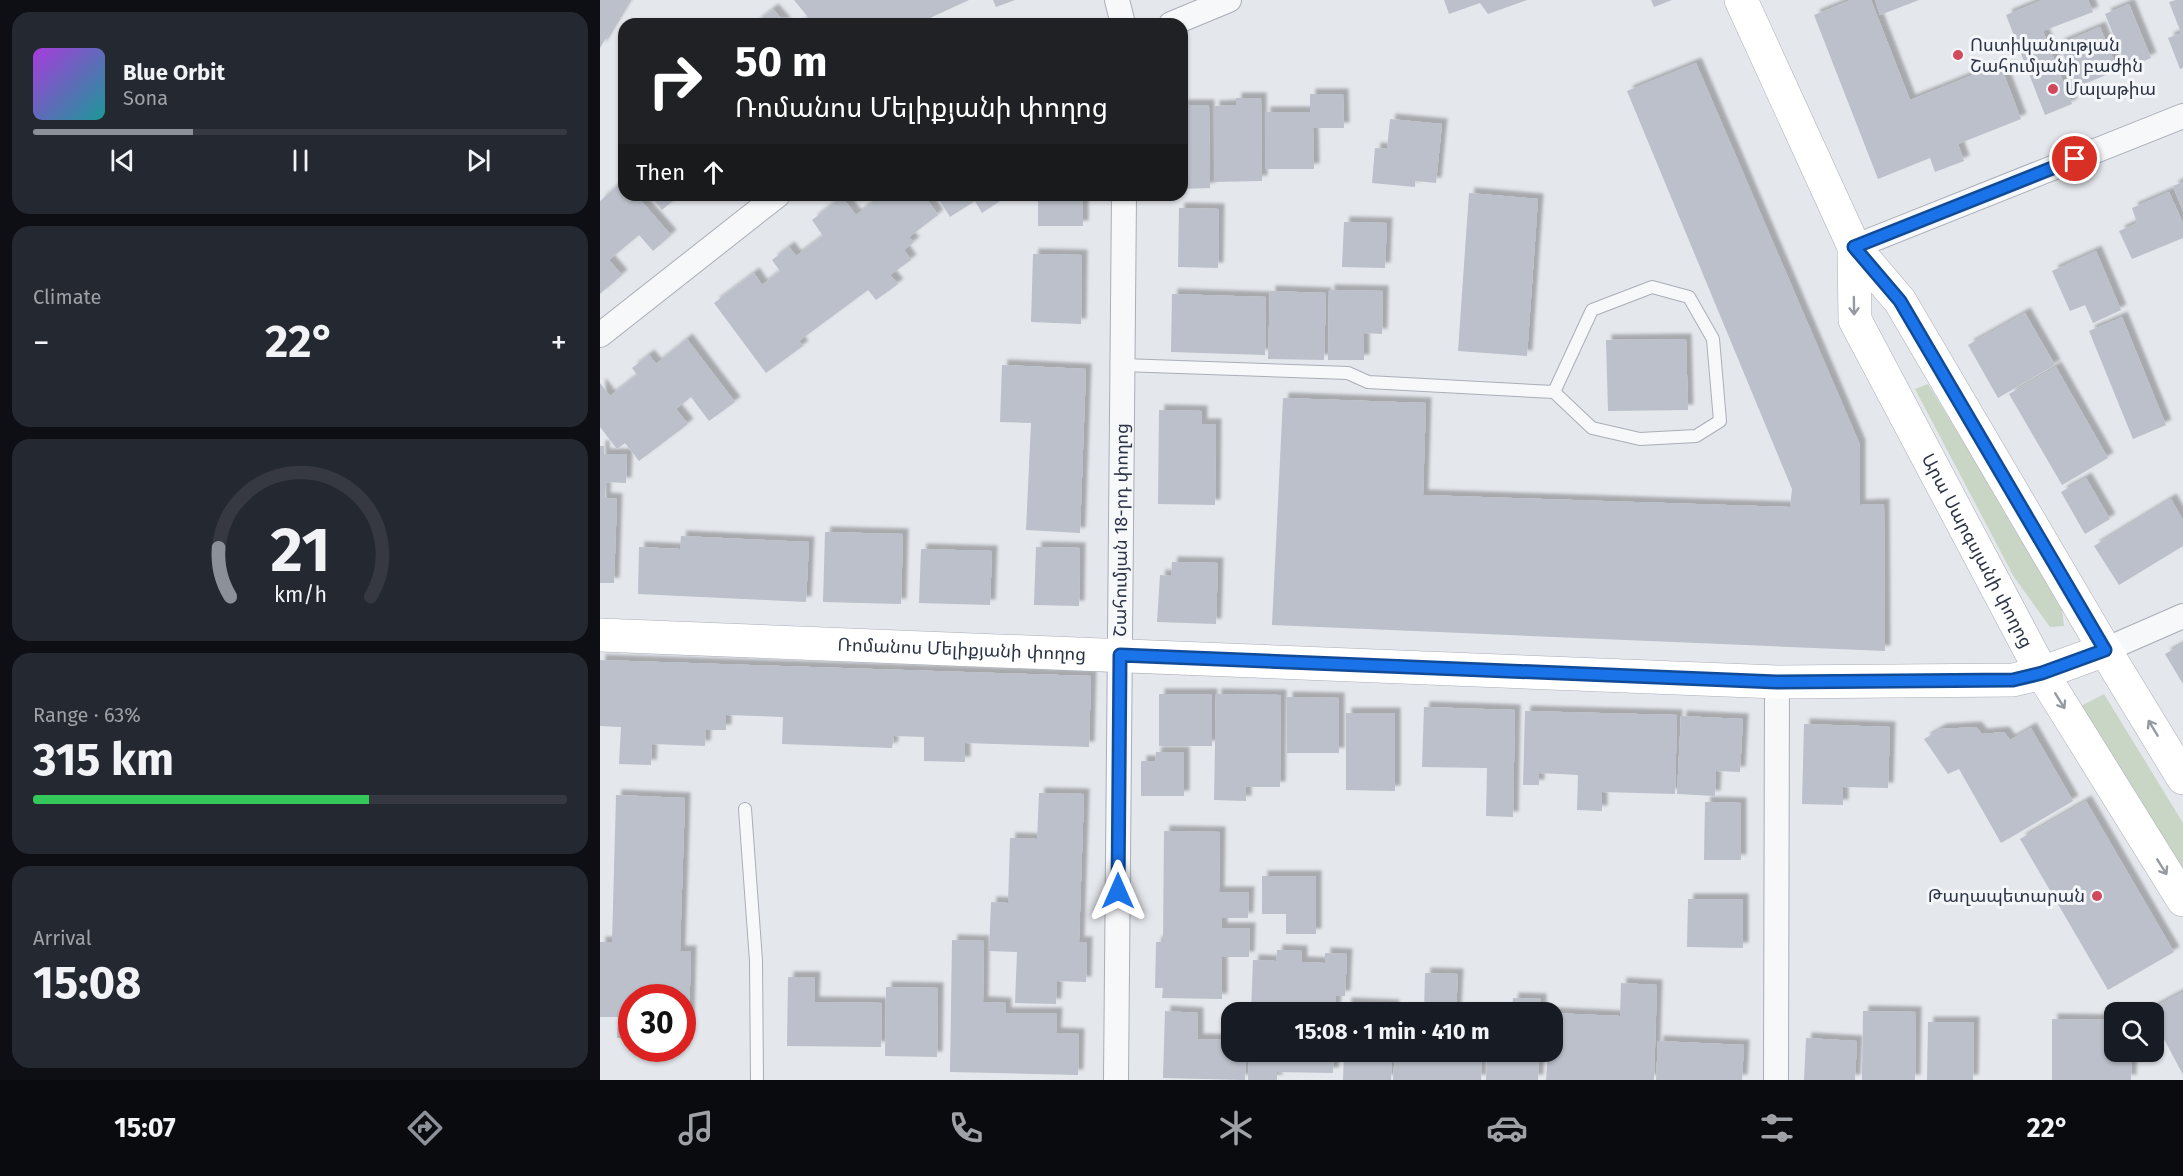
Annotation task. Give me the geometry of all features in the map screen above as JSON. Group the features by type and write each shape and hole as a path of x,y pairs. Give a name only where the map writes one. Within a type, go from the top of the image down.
{"street":[{"path":"1117,0 1122,18"},
{"path":"1186,18 1229,0"},
{"name":"Արա Սարգսյանի փողոց","path":"1741,0 1854,247 1900,301 2183,778"},
{"path":"1854,247 2183,116"},
{"path":"600,335 770,201"},
{"name":"Շահումյան 18-րդ փողոց","path":"1116,1080 1124,201"},
{"name":"Արա Սարգսյանի փողոց","path":"1854,247 1855,320 2042,673 2183,900"},
{"path":"2105,650 2183,616"},
{"name":"Ռոմանոս Մելիքյանի փողոց","path":"600,635 1777,682 2013,680 2042,673 2105,650"},
{"path":"1776,1080 1777,682"}],"lane":[{"path":"1122,365 1348,373 1368,382 1554,392 1592,428 1640,439 1696,436 1720,421 1713,339 1689,297 1652,287 1592,310 1554,392"},
{"path":"745,809 756,961 758,1080"}],"green space":[{"path":"1928,384 2061,601 2064,626 2050,627 2014,577 1915,389"},
{"path":"2104,694 2183,823 2183,875 2081,706"}],"building":[{"path":"600,0 629,0 618,18 600,48"},
{"path":"794,0 969,0 930,18 808,17"},
{"path":"993,0 1015,0 996,7"},
{"path":"1444,0 1527,0 1488,14 1480,3 1449,14"},
{"path":"1651,0 1672,0 1654,7"},
{"path":"1851,0 1871,0 1910,100 2000,64 2021,119 1958,144 1964,161 1935,172 1930,158 1878,179 1814,15"},
{"path":"1875,0 1919,0 1880,15"},
{"path":"2042,0 2088,0 2093,12 2043,31 2072,104 2045,115 2006,15"},
{"path":"2183,0 2183,68 2180,69 2168,38 2181,33 2169,2"},
{"path":"2129,4 2151,58 2127,68 2105,14"},
{"path":"773,9 781,18 762,18"},
{"path":"2100,27 2118,70 2077,87 2059,44"},
{"path":"1696,63 1860,445 1860,505 1884,504 1885,651 1272,625 1283,398 1426,403 1423,495 1790,507 1792,489 1627,91"},
{"path":"1310,94 1343,94 1344,128 1313,128 1314,169 1265,169 1265,112 1310,112"},
{"path":"1236,98 1261,98 1262,181 1214,182 1214,106 1236,105"},
{"path":"1188,105 1209,105 1210,188 1188,189"},
{"path":"1390,119 1442,124 1436,183 1415,181 1415,187 1372,183 1375,148 1387,149"},
{"path":"2183,182 2183,211 2173,186"},
{"path":"618,185 618,201 641,201 671,235 653,251 639,235 609,260 622,275 600,294 600,201"},
{"path":"2169,192 2183,223 2183,238 2132,259 2119,231 2137,223 2132,208"},
{"path":"1469,193 1538,199 1527,356 1458,351"},
{"path":"654,201 673,201 662,210"},
{"path":"837,201 845,201 856,215 874,201 928,201 938,215 909,237 914,242 904,250 911,260 890,275 898,284 876,300 868,290 799,341 803,346 766,373 714,303 754,273 762,285 780,271 772,260 789,247 796,256 823,236 812,220"},
{"path":"940,201 975,201 950,217"},
{"path":"975,201 1000,201 982,213"},
{"path":"1038,201 1083,201 1083,226 1038,226"},
{"path":"1179,208 1219,209 1218,268 1178,267"},
{"path":"1344,222 1387,223 1385,268 1342,267"},
{"path":"2096,251 2121,310 2093,323 2085,305 2070,311 2052,271"},
{"path":"1033,254 1082,255 1081,324 1031,322"},
{"path":"1329,290 1383,291 1382,334 1364,333 1364,360 1328,360"},
{"path":"1270,291 1326,293 1324,360 1268,359"},
{"path":"1172,294 1266,297 1265,355 1171,352"},
{"path":"2025,313 2055,365 1998,398 1968,345"},
{"path":"2122,317 2166,425 2133,439 2089,331"},
{"path":"687,339 735,402 709,421 691,397 676,409 688,424 639,461 625,443 617,449 600,427 600,383 610,396 637,375 632,368 649,355 656,364"},
{"path":"1686,339 1688,410 1608,411 1606,340"},
{"path":"1002,365 1086,369 1080,533 1026,530 1031,423 1000,422"},
{"path":"2056,367 2108,458 2062,485 2009,394"},
{"path":"1159,410 1202,411 1202,424 1216,424 1215,505 1158,504"},
{"path":"600,446 604,446 604,454 627,454 626,483 606,482 605,498 617,499 614,583 600,583"},
{"path":"2086,478 2110,519 2085,534 2061,492"},
{"path":"2171,499 2183,520 2183,546 2119,585 2094,546"},
{"path":"825,532 903,534 901,604 823,602"},
{"path":"681,536 809,542 806,602 638,594 639,547 680,549"},
{"path":"1036,547 1080,548 1079,606 1034,605"},
{"path":"921,549 992,551 990,605 919,603"},
{"path":"1172,562 1218,563 1216,624 1157,622 1160,575 1171,576"},
{"path":"2183,644 2183,684 2165,654"},
{"path":"600,660 1091,676 1089,747 965,743 965,762 924,761 924,737 894,736 892,748 782,744 783,717 726,715 726,730 706,730 705,746 652,744 651,765 619,764 621,727 600,726"},
{"path":"1159,694 1212,694 1212,746 1159,746"},
{"path":"1216,694 1281,695 1280,787 1246,787 1246,801 1214,800"},
{"path":"1287,697 1339,698 1339,753 1287,753"},
{"path":"1424,707 1515,710 1513,817 1486,816 1487,768 1422,767"},
{"path":"1525,711 1677,715 1675,794 1602,792 1602,811 1577,810 1578,775 1539,773 1539,785 1523,785"},
{"path":"1346,713 1395,713 1395,791 1346,790"},
{"path":"1681,716 1743,719 1740,772 1716,771 1715,796 1677,794"},
{"path":"1804,724 1890,727 1888,788 1843,787 1843,805 1802,804"},
{"path":"1976,727 1982,734 2004,732 2010,740 2031,728 2073,801 2001,843 1959,769 1948,774 1924,739 1941,729"},
{"path":"1156,752 1184,752 1184,796 1141,796 1141,761 1155,761"},
{"path":"1039,793 1084,794 1079,942 1087,942 1086,982 1057,981 1056,1004 1015,1003 1017,952 989,951 991,902 1008,903 1010,838 1037,839"},
{"path":"616,795 685,798 680,951 691,951 690,984 618,984 618,1017 600,1017 600,942 612,942"},
{"name":"Թաղապետարան","path":"2086,801 2174,952 2108,990 2020,839"},
{"path":"1705,802 1741,803 1741,860 1704,860"},
{"path":"1164,831 1220,832 1219,892 1249,892 1248,918 1222,918 1222,928 1250,928 1249,957 1222,957 1222,999 1162,998 1163,988 1155,988 1156,942 1163,942"},
{"path":"1262,876 1316,876 1316,934 1286,934 1286,914 1262,914"},
{"path":"1688,899 1743,899 1743,948 1687,947"},
{"path":"952,940 984,941 983,1002 1006,1003 1006,1013 1057,1013 1056,1033 1079,1034 1078,1075 950,1072"},
{"path":"1277,950 1302,951 1302,962 1325,963 1325,953 1347,954 1345,996 1336,996 1336,1002 1251,1002 1253,960 1276,961"},
{"path":"1425,973 1458,974 1457,1002 1424,1002"},
{"path":"788,977 815,977 814,1002 882,1003 881,1047 787,1046"},
{"path":"1621,983 1657,985 1654,1080 1546,1080 1547,1062 1563,1062 1563,1013 1620,1016"},
{"path":"886,987 938,988 937,1057 885,1056"},
{"path":"2183,992 2183,1075 2164,1039 2164,1002"},
{"path":"1513,998 1541,999 1541,1002 1513,1002"},
{"path":"1165,1011 1198,1013 1198,1039 1221,1040 1221,1062 1246,1062 1245,1080 1163,1078"},
{"path":"1863,1011 1916,1012 1915,1080 1862,1080"},
{"path":"2052,1019 2104,1020 2104,1062 2132,1062 2131,1080 2052,1080"},
{"path":"1928,1022 1974,1022 1973,1080 1927,1080"},
{"path":"1806,1038 1857,1041 1855,1080 1804,1080"},
{"path":"1658,1041 1744,1045 1742,1080 1656,1080"},
{"path":"1249,1062 1334,1062 1333,1073 1277,1072 1277,1080 1248,1080"},
{"path":"1344,1062 1392,1062 1391,1080 1343,1080"},
{"path":"1394,1062 1482,1062 1481,1080 1393,1080"},
{"path":"1487,1062 1539,1062 1538,1080 1486,1080"}],"place":[{"name":"Ոստիկանության Շահումյանի բաժին","path":"1958,55"},
{"name":"Մալաթիա","path":"2053,89"},
{"name":"Թաղապետարան","path":"2097,896"}],"route":[{"path":"1118,891 1120,655 1777,682 2013,680 2042,673 2105,650 1900,301 1854,247 2075,159"}]}
